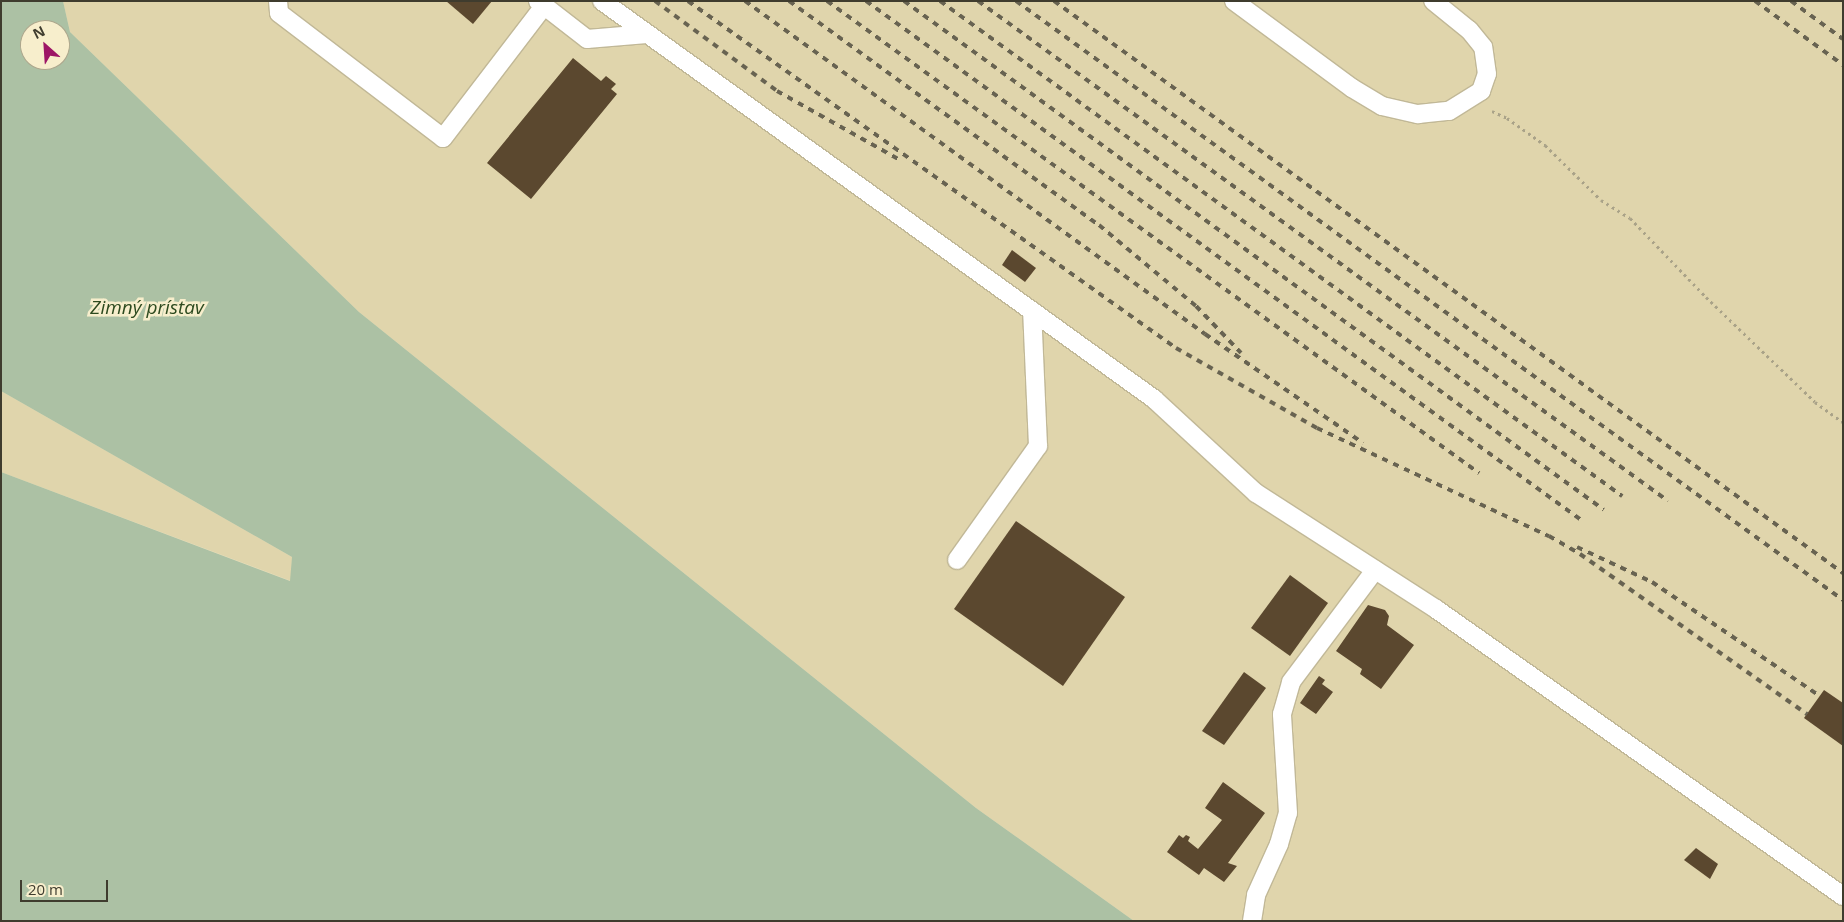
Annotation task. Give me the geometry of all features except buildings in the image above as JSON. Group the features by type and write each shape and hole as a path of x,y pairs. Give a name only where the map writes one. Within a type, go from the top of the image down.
{"lane":[{"path":"278,1 279,13 443,138 541,4 587,39 647,34"},
{"path":"602,1 1154,399 1256,493 1452,620 1843,896"},
{"path":"1234,1 1352,88 1382,106 1418,114 1449,111 1481,91 1487,74 1483,47 1468,30 1433,1"},
{"path":"957,560 1038,446 1032,311"},
{"path":"1252,921 1256,895 1279,844 1288,813 1282,714 1290,682 1375,570"}],"path":[{"path":"1466,100 1507,118 1545,145 1601,200 1630,218 1706,297 1815,402 1843,422"}],"shaded area":[{"path":"63,1 1843,1 1843,921 1134,921 976,808 359,312 70,32 70,20 67,20"},
{"path":"1,391 292,557 291,581 1,472"}],"water":[{"name":"Zimný prístav","path":"1,1 63,1 67,20 20,20 20,70 70,70 70,32 359,312 976,808 1134,921 1,921 1,472 290,581 292,557 1,391"}],"railway":[{"path":"655,1 777,91 900,160"},
{"path":"688,1 1176,348 1317,428 1549,536 1580,554 1807,714"},
{"path":"745,1 1205,334 1363,443"},
{"path":"789,1 1099,225 1196,306 1241,353"},
{"path":"827,1 1479,473"},
{"path":"866,1 1581,520"},
{"path":"904,1 1604,510"},
{"path":"940,1 1622,496"},
{"path":"978,1 1668,501"},
{"path":"1016,1 1843,600"},
{"path":"1054,1 1843,573"},
{"path":"1755,1 1843,65"},
{"path":"1791,1 1843,39"},
{"path":"1577,547 1652,582 1820,696"}]}
